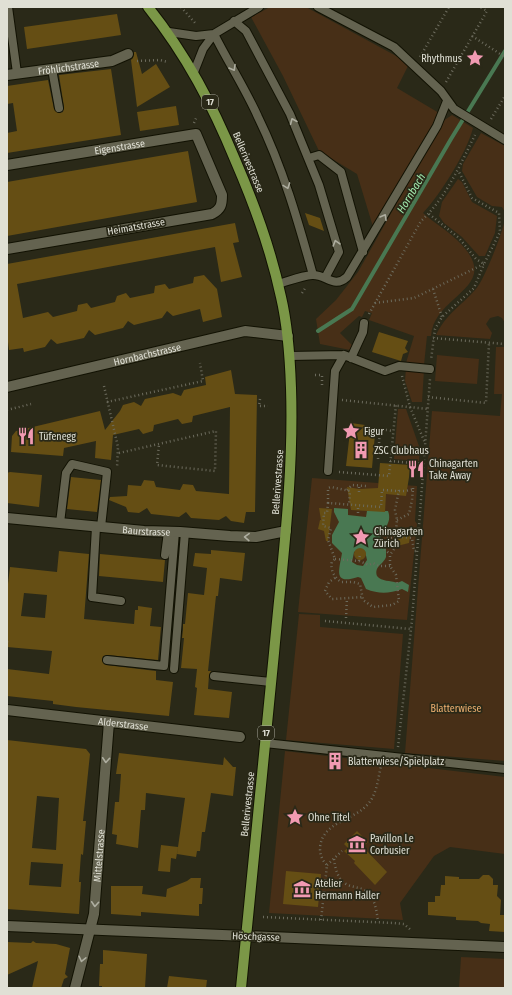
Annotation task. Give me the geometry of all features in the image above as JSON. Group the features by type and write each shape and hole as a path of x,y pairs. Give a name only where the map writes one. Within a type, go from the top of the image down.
{"main road":[{"name":"Bellerivestrasse","path":"148,7 169,32 194,72 218,119 255,206 278,284 288,336 290,356 292,421 286,530 241,988"}],"street":[{"name":"Fröhlichstrasse","path":"12,74 112,62 128,54"},
{"name":"Eigenstrasse","path":"7,165 196,134 211,167"},
{"name":"Heimatstrasse","path":"7,249 212,214 218,211 222,206 222,195 211,167"},
{"name":"Hornbachstrasse","path":"7,387 245,331 288,336"},
{"name":"Baurstrasse","path":"7,518 99,527 256,537 286,530"},
{"name":"Alderstrasse","path":"7,710 240,737"},
{"name":"Mittelstrasse","path":"75,988 94,914 110,722"},
{"name":"Höschgasse","path":"7,926 505,947"}],"lane":[{"path":"8,7 12,74"},
{"path":"194,72 203,50 214,34 259,7"},
{"path":"318,7 394,47 441,91 454,109 505,140"},
{"path":"234,21 246,31 290,114 319,185 339,252 325,278"},
{"path":"169,32 196,36 214,34"},
{"path":"214,34 245,90 275,155 299,220 313,275"},
{"path":"52,69 59,108"},
{"path":"278,284 313,275 335,282 344,280 364,252 437,126 447,101"},
{"path":"309,158 319,155 341,172 364,252"},
{"path":"328,471 335,371 348,357 363,332 364,323"},
{"path":"290,356 348,357 385,371 399,366 430,369"},
{"path":"60,523 66,473 72,464 107,472 99,527 92,597 122,600"},
{"path":"165,555 176,532"},
{"path":"107,660 164,666 176,532"},
{"path":"174,669 176,532"},
{"path":"214,676 271,682"},
{"path":"265,743 505,769"}],"path":[{"path":"181,7 196,24"},
{"path":"415,66 449,7"},
{"path":"441,91 487,11 482,7"},
{"path":"472,36 505,57"},
{"path":"147,61 160,60 168,62"},
{"path":"364,323 421,221 429,214 458,170 481,125 505,96"},
{"path":"397,757 411,629 433,338 435,329 442,317 474,288 500,232 499,213 472,198 458,170"},
{"path":"429,214 459,238 476,259 484,264"},
{"path":"375,303 414,298 484,264"},
{"path":"433,289 442,317"},
{"path":"433,338 505,344"},
{"path":"428,397 486,403 489,343"},
{"path":"107,402 204,381 200,363"},
{"path":"399,366 410,407 425,444"},
{"path":"315,375 322,375"},
{"path":"104,386 119,453 116,472"},
{"path":"260,399 259,406 268,406"},
{"path":"342,400 428,409"},
{"path":"7,410 31,404"},
{"path":"328,471 389,476 396,405"},
{"path":"378,459 380,429 393,431"},
{"path":"119,453 216,431 215,471 157,465 159,444"},
{"path":"390,461 424,464"},
{"path":"396,520 408,514 412,500 413,484"},
{"path":"347,490 352,485 366,486"},
{"path":"359,485 359,492"},
{"path":"335,559 328,540 331,528 323,526 324,513 327,513 330,487 350,491 349,505"},
{"path":"328,503 381,507 382,490 399,490 406,492 412,489"},
{"path":"335,559 332,561 331,566 335,578 341,582 353,582 360,584 363,597 369,605 373,607 392,605 399,601 396,575 390,566 390,554 394,549 396,520 395,510 399,498 399,490"},
{"path":"358,505 358,513"},
{"path":"387,537 412,538 414,551 417,552"},
{"path":"381,542 390,554"},
{"path":"359,561 360,554"},
{"path":"335,559 359,561 369,565 373,563 379,566 390,566"},
{"path":"335,578 329,582 323,591 332,598 363,597"},
{"path":"346,618 347,598"},
{"path":"325,621 411,629"},
{"path":"327,865 323,861 320,851 322,839 330,828 368,804 374,794 383,755"},
{"path":"321,920 327,865 342,851"},
{"path":"334,859 336,872 342,882 366,892 372,898 378,922"},
{"path":"263,917 404,924 414,933"}],"green space":[{"path":"270,7 306,7 398,57 408,66 397,88 439,113 374,230 357,174 319,151 283,76 251,17"},
{"path":"452,115 473,128 465,149 452,173 437,196 423,213 457,240 470,256 474,269 472,280 443,310 435,321 431,336 427,336 424,365 406,363 414,336 369,320 372,313 365,311 362,317 359,316 340,333 353,346 350,350 320,344 316,319 336,300 358,272 443,121"},
{"path":"481,133 505,146 505,212 502,207 492,206 477,197 462,171 463,164"},
{"path":"458,179 462,182 472,202 497,216 495,233 485,256 479,256 462,237 444,223 439,216 442,202"},
{"path":"505,219 505,323 502,318 498,316 490,318 486,324 492,333 490,339 436,335 444,321 476,289 484,276 493,256"},
{"name":"Blatterwiese","path":"496,347 505,347 505,761 405,753 432,411 500,416 502,394 494,394"},
{"path":"437,355 479,359 477,384 435,381"},
{"path":"406,368 424,370 422,402 412,402 405,381"},
{"path":"398,409 406,409 420,449 419,461 394,459"},
{"name":"Chinagarten Zürich","path":"312,478 417,486 415,521 417,524 407,620 298,612"},
{"path":"299,614 320,615 320,627 403,634 394,749 286,740"},
{"path":"285,751 505,777 505,854 450,847 434,856 400,903 403,920 269,913"},
{"path":"461,957 505,959 505,988 459,988"}],"shaded area":[{"path":"334,508 348,509 348,515 366,517 367,511 388,511 389,520 380,541 386,548 386,557 376,573 379,578 384,580 397,583 402,581 409,585 408,592 402,589 388,593 375,592 366,589 361,578 341,578 339,571 342,553 332,543 332,535 339,522 334,512","holes":["360,549 365,551 367,560 363,566 352,562 354,552"]}],"building":[{"path":"117,14 121,35 27,49 24,27"},
{"path":"134,52 136,52 142,74 156,64 170,87 137,107 131,60"},
{"path":"111,69 121,135 7,153 7,133 17,131 13,103 7,104 7,86 48,80 54,109 60,113 63,112 64,107 59,75"},
{"path":"176,106 179,125 140,131 137,112"},
{"path":"188,151 197,202 7,236 7,182"},
{"path":"305,213 320,218 324,231 309,225"},
{"path":"235,223 239,242 233,243 242,277 221,282 215,247 17,284 23,318 48,312 53,317 77,311 78,305 87,303 91,308 115,302 117,296 126,293 130,298 154,293 155,286 165,284 169,289 193,283 194,277 204,275 217,289 222,317 203,322 200,309 173,316 167,311 162,318 134,325 128,321 123,328 95,335 89,330 84,338 57,344 51,339 45,347 24,352 23,348 9,350 7,334 7,264"},
{"path":"379,332 408,341 405,348 408,352 403,354 401,361 372,352"},
{"path":"231,370 235,394 257,395 255,512 246,512 244,523 231,521 226,516 219,520 191,518 186,512 179,517 151,514 147,508 139,513 128,512 126,507 109,500 110,497 127,496 128,485 141,486 144,480 154,481 156,487 180,490 183,484 193,485 196,491 229,494 230,407 193,416 192,422 182,424 178,419 154,425 153,431 143,434 139,429 113,435 111,460 95,458 96,441 64,448 63,456 11,452 12,436 16,431 100,411 105,430 123,405 134,402 141,406 145,399 173,393 181,396 184,390 206,385 205,377"},
{"name":"ZSC Clubhaus","path":"351,423 365,425 364,433 375,434 372,468 346,466"},
{"path":"380,463 411,465 406,496 386,494 385,512 351,510 347,487 359,489 378,488"},
{"path":"7,473 42,475 39,507 7,503"},
{"path":"71,477 101,480 97,512 67,509"},
{"path":"319,508 332,509 328,541 326,541 324,531 318,529 321,520"},
{"path":"399,528 411,529 409,543 397,546"},
{"path":"360,548 364,550 366,554 364,558 360,560 356,558 354,554 356,550"},
{"path":"211,550 245,553 242,581 220,578 218,596 216,596 208,671 211,671 209,675 208,689 232,692 229,718 194,715 197,688 195,687 197,669 181,668 184,638 182,638 183,624 185,624 188,593 204,595 207,568 193,566 195,553 211,554"},
{"path":"59,551 89,554 84,619 134,624 135,610 138,610 138,606 152,608 150,626 161,627 158,660 108,655 103,656 102,660 106,665 156,671 156,680 173,682 169,716 76,707 53,704 53,701 7,696 7,669 49,674 52,651 7,647 7,592 10,567 57,572","holes":["24,593 47,595 45,618 21,616"]},
{"path":"100,554 165,560 163,582 99,576"},
{"path":"7,740 86,749 90,754 83,821 86,821 83,855 81,854 79,914 7,909","holes":["37,796 59,798 56,850 32,848","31,862 63,864 61,887 29,885"]},
{"path":"119,753 223,765 224,757 233,767 236,767 233,796 211,793 205,832 202,832 200,851 197,851 196,857 177,854 185,798 146,793 145,810 141,810 138,848 116,844 117,835 112,834 115,802 119,802 121,774 116,774"},
{"name":"Pavillon Le Corbusier","path":"357,831 368,842 363,847 387,872 375,885 354,863 355,861 344,851 348,848 344,844"},
{"path":"161,845 178,847 176,859 171,858 170,872 158,871"},
{"name":"Atelier Hermann Haller","path":"286,871 321,874 318,907 283,904"},
{"path":"483,875 489,875 493,879 493,885 498,885 497,896 501,900 500,915 505,915 505,932 489,931 490,924 481,923 478,921 456,920 456,917 428,915 428,902 435,902 435,896 440,896 441,885 445,885 445,876 459,877 459,879 479,879"},
{"path":"191,878 201,878 200,888 203,888 202,904 199,904 199,916 141,912 141,916 111,914 111,886 143,886 142,894 166,897 167,889"},
{"path":"33,941 36,943 56,944 70,948 65,974 68,977 64,979 61,988 32,988 38,961 7,975 7,942 31,943"},
{"path":"103,950 147,954 145,988 102,988 102,986 99,986 100,964 103,964"},
{"path":"169,976 207,980 206,988 167,988"}],"waterway":[{"name":"Hornbach","path":"318,331 352,309 451,139 505,51"}],"place":[{"name":"Rhythmus","path":"475,58"},
{"name":"Figur","path":"351,431"},
{"name":"Tüfenegg","path":"26,436"},
{"name":"ZSC Clubhaus","path":"361,450"},
{"name":"Chinagarten Take Away","path":"416,469"},
{"name":"Chinagarten Zürich","path":"361,537"},
{"name":"Blatterwiese/Spielplatz","path":"335,761"},
{"name":"Ohne Titel","path":"295,817"},
{"name":"Pavillon Le Corbusier","path":"357,844"},
{"name":"Atelier Hermann Haller","path":"302,889"}]}
